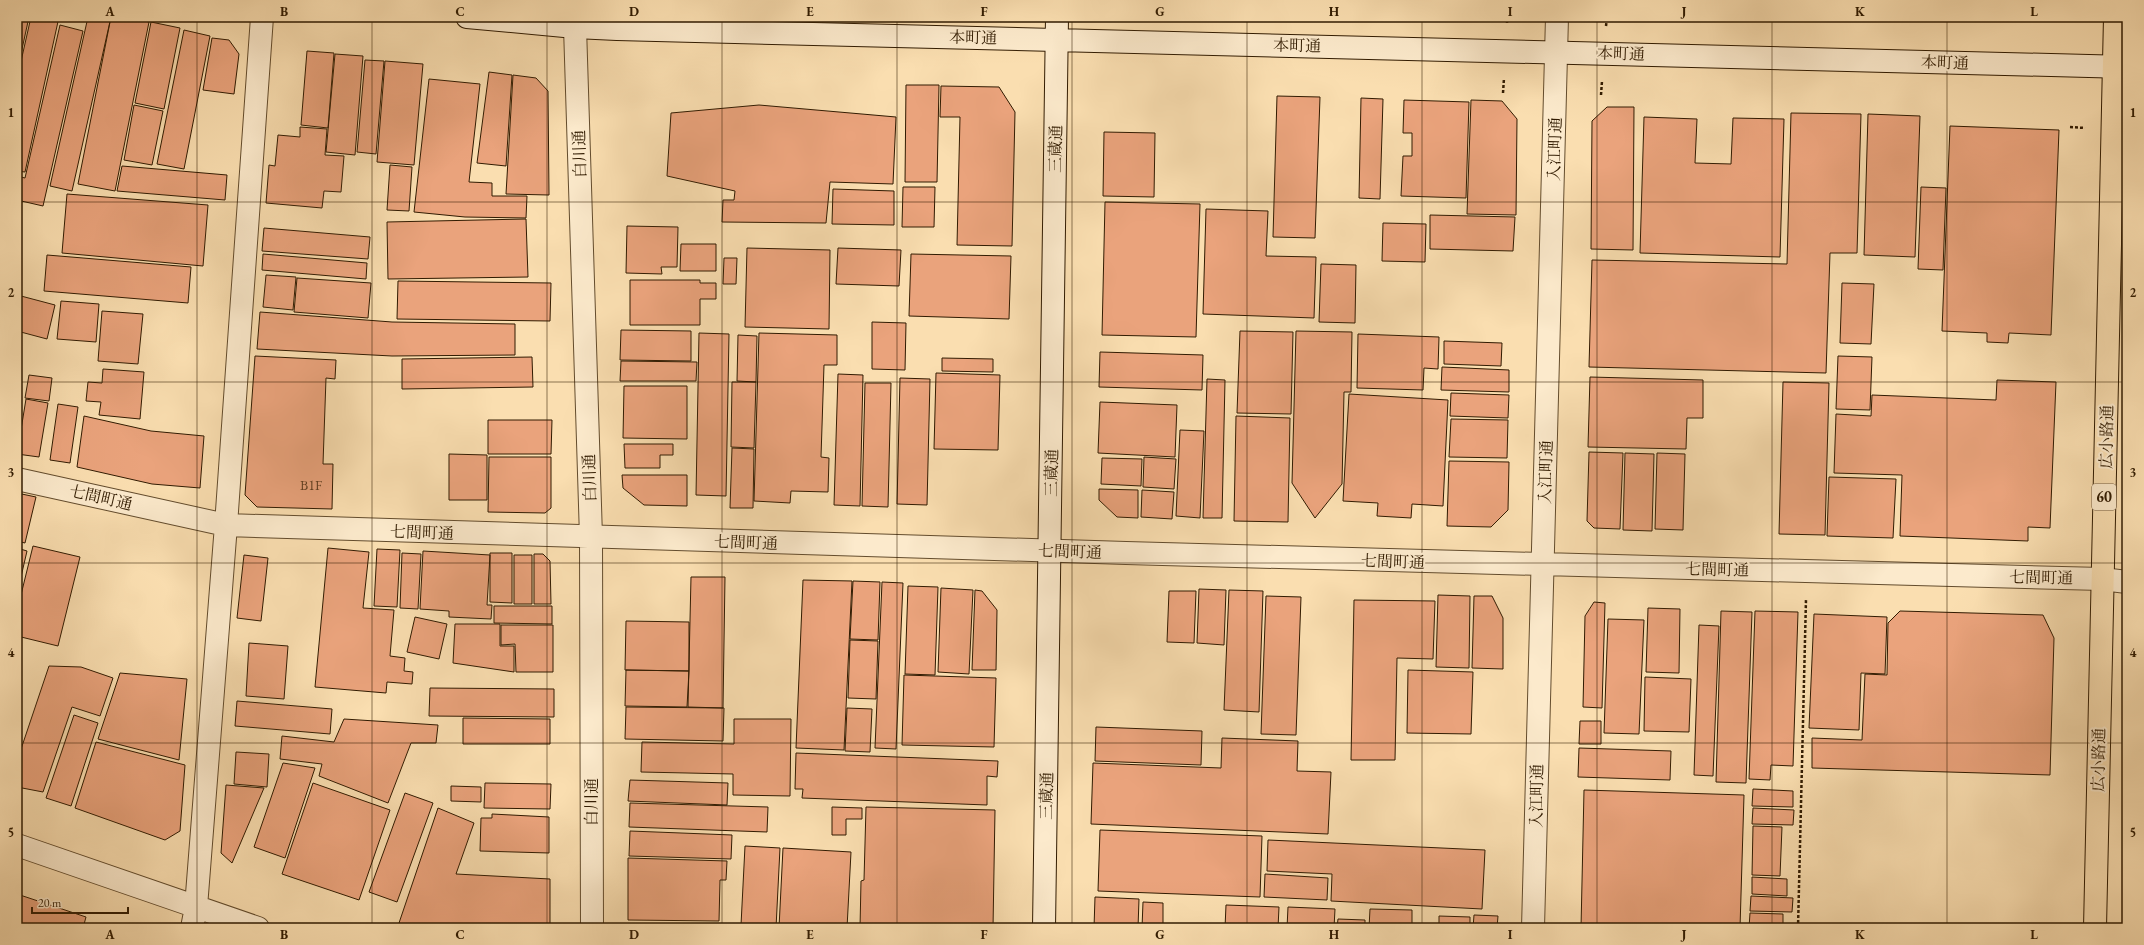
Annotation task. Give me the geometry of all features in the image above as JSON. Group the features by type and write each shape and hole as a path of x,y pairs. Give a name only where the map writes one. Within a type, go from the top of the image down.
{"main road":[{"name":"広小路通","path":"2094,928 2102,579 2120,67 2115,17"}],"street":[{"path":"194,918 226,525 262,17"},
{"name":"本町通","path":"467,17 530,20 575,28 1556,51 2120,67"},
{"name":"三蔵通","path":"1044,928 1057,17"},
{"name":"入江町通","path":"1533,928 1557,17"},
{"name":"白川通","path":"575,28 591,537 592,928"},
{"name":"七間町通","path":"17,479 226,525 1050,551 2102,579 2127,582"},
{"path":"17,845 194,918 258,928"}],"path":[{"path":"1798,928 1806,595"}],"building":[{"path":"17,17 29,17 17,72"},
{"path":"31,17 59,17 25,172 17,171 17,79"},
{"path":"88,17 111,17 72,191 50,186"},
{"path":"111,17 127,17 149,22 115,191 78,184"},
{"path":"151,22 180,28 164,109 135,103"},
{"path":"60,25 83,31 43,206 17,200 17,176 25,178"},
{"path":"184,30 210,36 184,169 157,164"},
{"path":"212,38 229,40 239,54 234,94 203,90"},
{"path":"307,51 334,53 328,128 301,125"},
{"path":"335,54 363,56 355,155 326,152"},
{"path":"365,60 384,61 376,154 357,152"},
{"path":"385,61 423,64 414,165 377,162"},
{"path":"489,72 512,75 506,166 477,163"},
{"path":"513,75 536,78 548,91 549,195 506,194"},
{"path":"429,79 480,84 469,182 492,183 492,196 527,196 526,218 465,217 414,212"},
{"path":"906,85 939,85 937,182 905,182"},
{"path":"941,86 999,87 1015,112 1012,246 957,245 960,117 940,117"},
{"path":"1277,96 1320,97 1315,238 1273,237"},
{"path":"1361,98 1383,99 1380,199 1359,198"},
{"path":"1404,100 1469,102 1466,198 1401,196 1403,156 1412,156 1412,133 1403,133"},
{"path":"1471,100 1502,101 1517,119 1516,215 1467,214"},
{"path":"134,105 163,111 152,165 124,160"},
{"path":"759,105 896,117 893,184 830,182 826,223 722,222 723,200 734,200 735,191 667,176 671,113"},
{"path":"1607,107 1634,107 1633,250 1591,249 1592,121"},
{"path":"1791,113 1861,114 1857,253 1830,253 1826,373 1589,367 1592,260 1787,264"},
{"path":"1868,114 1920,116 1915,257 1864,255"},
{"path":"1644,117 1697,119 1695,163 1731,164 1733,118 1784,119 1780,257 1640,253"},
{"path":"1950,126 2059,130 2051,335 2009,333 2008,343 1987,342 1987,333 1942,331"},
{"path":"300,127 327,129 325,155 344,156 341,192 324,191 322,208 266,203 269,165 275,166 278,135 300,137"},
{"path":"1104,132 1155,133 1154,197 1103,196"},
{"path":"390,165 412,167 409,211 387,210"},
{"path":"122,166 227,175 225,200 117,191"},
{"path":"903,187 935,187 934,227 902,227"},
{"path":"1921,187 1946,188 1943,270 1918,269"},
{"path":"833,189 894,191 894,225 832,224"},
{"path":"67,194 208,205 203,266 62,253"},
{"path":"1105,202 1200,204 1196,337 1102,335"},
{"path":"1206,209 1268,211 1266,256 1316,257 1314,318 1203,314"},
{"path":"1430,215 1515,217 1513,251 1430,249"},
{"path":"526,219 528,277 388,279 387,222"},
{"path":"1383,223 1426,224 1425,262 1382,261"},
{"path":"627,226 678,227 677,267 661,267 662,274 626,273"},
{"path":"264,228 370,237 368,259 262,251"},
{"path":"681,244 716,244 716,271 680,271"},
{"path":"747,248 830,250 829,329 745,327"},
{"path":"838,248 901,250 899,286 836,284"},
{"path":"263,254 367,263 366,279 262,270"},
{"path":"911,254 1011,256 1009,319 909,316"},
{"path":"47,255 191,267 188,303 44,291"},
{"path":"724,258 737,258 736,284 723,284"},
{"path":"1321,264 1356,265 1355,323 1319,322"},
{"path":"266,275 296,277 293,310 263,307"},
{"path":"297,278 371,283 368,318 294,312"},
{"path":"630,280 700,280 700,283 716,283 716,299 700,299 700,325 630,325"},
{"path":"398,281 551,283 550,321 397,319"},
{"path":"1842,283 1874,284 1871,344 1840,343"},
{"path":"21,296 55,305 47,339 17,331 17,313"},
{"path":"61,301 99,304 96,342 57,339"},
{"path":"102,311 143,314 138,364 98,361"},
{"path":"260,312 392,322 515,324 515,355 392,356 257,349"},
{"path":"872,322 906,323 905,370 872,369"},
{"path":"621,330 691,331 691,361 620,360"},
{"path":"1240,331 1293,332 1291,414 1237,413"},
{"path":"1296,331 1352,332 1351,392 1344,392 1342,484 1315,518 1292,483"},
{"path":"699,333 729,334 726,496 696,495"},
{"path":"759,333 837,335 837,365 824,365 821,457 829,458 828,492 791,491 790,503 754,501"},
{"path":"1358,334 1439,337 1438,369 1424,368 1423,390 1357,388"},
{"path":"738,335 757,336 756,382 737,381"},
{"path":"1444,341 1502,343 1501,366 1444,364"},
{"path":"1100,352 1203,355 1202,390 1099,387"},
{"path":"255,356 336,360 335,379 326,378 323,464 333,464 332,509 257,507 245,495"},
{"path":"1838,356 1872,357 1870,410 1836,409"},
{"path":"532,357 533,387 402,389 402,359"},
{"path":"942,358 993,359 993,372 942,371"},
{"path":"621,361 697,362 696,381 620,381"},
{"path":"1442,367 1509,370 1509,392 1441,390"},
{"path":"103,369 144,372 140,419 99,415 101,402 86,401 88,382 102,383"},
{"path":"936,373 1000,375 998,450 934,449"},
{"path":"838,374 863,375 860,506 834,505"},
{"path":"29,375 52,378 49,401 25,398"},
{"path":"1590,377 1703,380 1703,418 1687,418 1686,449 1588,447"},
{"path":"900,378 930,379 927,505 897,504"},
{"path":"1207,379 1225,380 1222,518 1203,518"},
{"path":"1997,380 2056,382 2050,528 2028,527 2028,541 1900,536 1902,475 1834,473 1836,414 1871,416 1872,395 1996,400"},
{"path":"732,382 756,382 754,448 731,447"},
{"path":"1783,382 1829,383 1825,535 1779,534"},
{"path":"865,383 891,383 888,507 862,506"},
{"path":"624,386 687,386 687,439 623,438"},
{"path":"1451,393 1509,395 1508,418 1450,416"},
{"path":"1349,394 1448,400 1443,506 1412,504 1411,518 1377,516 1378,503 1343,501"},
{"path":"26,399 48,403 39,457 17,454"},
{"path":"1100,402 1177,405 1175,457 1098,453"},
{"path":"58,404 78,407 70,463 50,460"},
{"path":"84,416 151,431 204,436 200,488 152,484 77,467"},
{"path":"1236,416 1290,418 1288,522 1234,521"},
{"path":"1451,419 1508,420 1507,458 1449,457"},
{"path":"488,420 552,420 551,454 488,454"},
{"path":"1180,430 1204,431 1200,518 1176,516"},
{"path":"624,444 673,444 673,455 660,455 660,468 625,468"},
{"path":"732,448 754,449 753,508 730,508"},
{"path":"1589,452 1623,453 1620,529 1594,528 1587,521"},
{"path":"1625,453 1654,454 1652,531 1623,530"},
{"path":"1657,453 1685,454 1683,530 1655,529"},
{"path":"449,454 487,455 487,500 449,500"},
{"path":"489,457 551,457 551,508 545,513 488,512"},
{"path":"1144,457 1176,459 1174,489 1143,487"},
{"path":"1102,458 1142,459 1141,486 1101,484"},
{"path":"1449,461 1509,462 1508,510 1491,527 1447,526"},
{"path":"622,475 687,475 687,506 644,505 623,488"},
{"path":"1829,477 1896,479 1893,538 1827,536"},
{"path":"1099,489 1138,490 1138,518 1117,517 1099,500"},
{"path":"1142,490 1174,492 1172,519 1141,517"},
{"path":"17,493 36,497 25,543 17,541"},
{"path":"33,546 80,557 58,646 17,636 17,611"},
{"path":"17,548 27,551 17,594"},
{"path":"328,548 369,552 363,608 394,610 390,656 405,658 404,671 413,672 412,684 387,682 386,693 315,687"},
{"path":"377,549 400,550 397,607 374,606"},
{"path":"423,551 490,555 487,605 492,605 491,619 449,617 449,611 420,609"},
{"path":"402,553 421,554 418,609 400,608"},
{"path":"490,553 512,553 512,603 490,602"},
{"path":"534,554 543,554 550,561 551,604 534,604"},
{"path":"244,555 268,558 261,621 237,618"},
{"path":"514,555 532,555 532,604 514,604"},
{"path":"691,577 725,577 723,708 688,707"},
{"path":"803,580 852,581 844,750 796,748"},
{"path":"853,581 880,582 878,640 850,639"},
{"path":"882,582 903,583 896,749 875,748"},
{"path":"908,586 938,587 935,675 905,674"},
{"path":"941,588 973,590 969,674 938,672"},
{"path":"1199,589 1226,590 1224,645 1197,643"},
{"path":"975,590 982,591 997,610 996,670 972,670"},
{"path":"1229,590 1263,591 1259,712 1224,710"},
{"path":"1169,591 1196,591 1194,643 1167,642"},
{"path":"1438,595 1470,596 1469,668 1436,667"},
{"path":"1266,596 1301,597 1296,735 1261,734"},
{"path":"1474,596 1492,596 1503,618 1503,669 1472,668"},
{"path":"1354,600 1435,601 1433,659 1397,658 1395,760 1351,760"},
{"path":"1594,602 1605,603 1602,708 1583,707 1585,616"},
{"path":"494,606 552,606 552,624 494,623"},
{"path":"1648,608 1680,609 1679,673 1646,672"},
{"path":"1721,611 1752,612 1746,783 1716,782"},
{"path":"1755,611 1798,612 1793,766 1771,765 1770,780 1749,779"},
{"path":"1900,611 2043,615 2054,638 2050,775 1812,768 1812,738 1862,740 1865,674 1887,675 1888,623"},
{"path":"1814,614 1887,617 1885,674 1861,673 1859,730 1809,728"},
{"path":"415,617 447,624 439,659 407,652"},
{"path":"1608,619 1644,620 1639,734 1604,733"},
{"path":"626,621 689,622 689,671 625,670"},
{"path":"455,624 500,624 500,646 514,646 514,672 453,663"},
{"path":"501,625 553,625 553,672 516,672 515,644 501,645"},
{"path":"1699,625 1719,626 1713,776 1694,775"},
{"path":"850,640 878,641 876,699 848,698"},
{"path":"249,643 288,646 284,699 246,696"},
{"path":"49,666 81,667 113,678 100,716 72,707 43,792 17,787 17,761"},
{"path":"626,670 689,671 687,707 625,706"},
{"path":"1408,670 1473,672 1471,734 1407,733"},
{"path":"120,673 187,679 179,760 98,739"},
{"path":"904,675 996,678 994,747 902,745"},
{"path":"1645,677 1691,679 1689,732 1644,731"},
{"path":"430,688 554,689 554,717 429,716"},
{"path":"237,701 332,709 330,734 235,726"},
{"path":"626,707 724,708 723,741 625,739"},
{"path":"847,708 872,709 870,752 845,751"},
{"path":"74,715 98,723 71,806 46,798"},
{"path":"463,718 550,719 550,744 463,744"},
{"path":"344,719 438,725 436,743 411,743 388,803 319,776 322,764 280,759 282,736 334,742"},
{"path":"734,719 791,719 790,796 733,795 733,774 641,772 642,742 734,744"},
{"path":"1580,721 1601,721 1601,744 1579,744"},
{"path":"1096,727 1202,731 1201,765 1095,761"},
{"path":"1222,738 1298,741 1297,771 1331,772 1328,834 1091,824 1093,763 1221,768"},
{"path":"96,742 185,765 180,831 165,840 75,808"},
{"path":"1579,748 1671,751 1670,780 1578,777"},
{"path":"236,752 269,754 267,787 234,784"},
{"path":"796,753 998,761 997,777 987,776 987,805 802,798 803,789 795,789"},
{"path":"283,763 315,768 285,858 254,847"},
{"path":"630,780 728,783 727,805 628,801"},
{"path":"313,783 390,810 359,900 282,874"},
{"path":"485,783 551,784 550,809 484,808"},
{"path":"226,785 264,788 232,863 221,853"},
{"path":"451,786 481,787 481,802 451,801"},
{"path":"1753,789 1793,791 1793,807 1752,806"},
{"path":"1584,790 1744,795 1740,928 1581,928"},
{"path":"405,793 433,803 397,902 369,892"},
{"path":"630,803 768,807 767,832 629,827"},
{"path":"832,807 862,808 862,819 846,819 846,835 832,835"},
{"path":"866,807 995,810 993,928 860,928 861,881 864,880"},
{"path":"438,808 474,823 456,874 550,879 550,928 416,928 399,923"},
{"path":"1753,808 1794,810 1793,825 1752,824"},
{"path":"492,814 549,817 549,853 480,851 481,818 492,818"},
{"path":"1753,826 1782,827 1780,876 1752,875"},
{"path":"1100,830 1262,836 1260,897 1098,891"},
{"path":"630,831 732,835 731,859 629,856"},
{"path":"1268,840 1485,850 1482,909 1331,901 1332,874 1267,871"},
{"path":"745,846 780,848 776,928 723,928 723,924 741,925"},
{"path":"783,848 851,852 847,928 779,928"},
{"path":"628,858 727,861 726,880 720,880 719,921 628,920"},
{"path":"1265,874 1328,878 1327,900 1264,897"},
{"path":"1752,877 1787,879 1787,896 1752,894"},
{"path":"17,894 86,917 83,928 17,928"},
{"path":"1751,896 1793,898 1792,912 1750,911"},
{"path":"1095,897 1139,899 1138,928 1094,928"},
{"path":"1143,902 1163,903 1163,928 1142,928"},
{"path":"1226,905 1279,907 1278,928 1225,928"},
{"path":"1288,907 1335,909 1334,928 1287,928"},
{"path":"1370,909 1412,910 1412,928 1369,928"},
{"path":"1750,913 1783,914 1783,928 1749,928"},
{"path":"1474,915 1498,916 1497,928 1473,928"},
{"path":"1439,916 1470,917 1470,928 1439,928"},
{"path":"1338,919 1365,920 1365,928 1337,928"},
{"path":"86,924 99,928 85,928"},
{"path":"633,925 684,926 684,928 632,928"}]}
